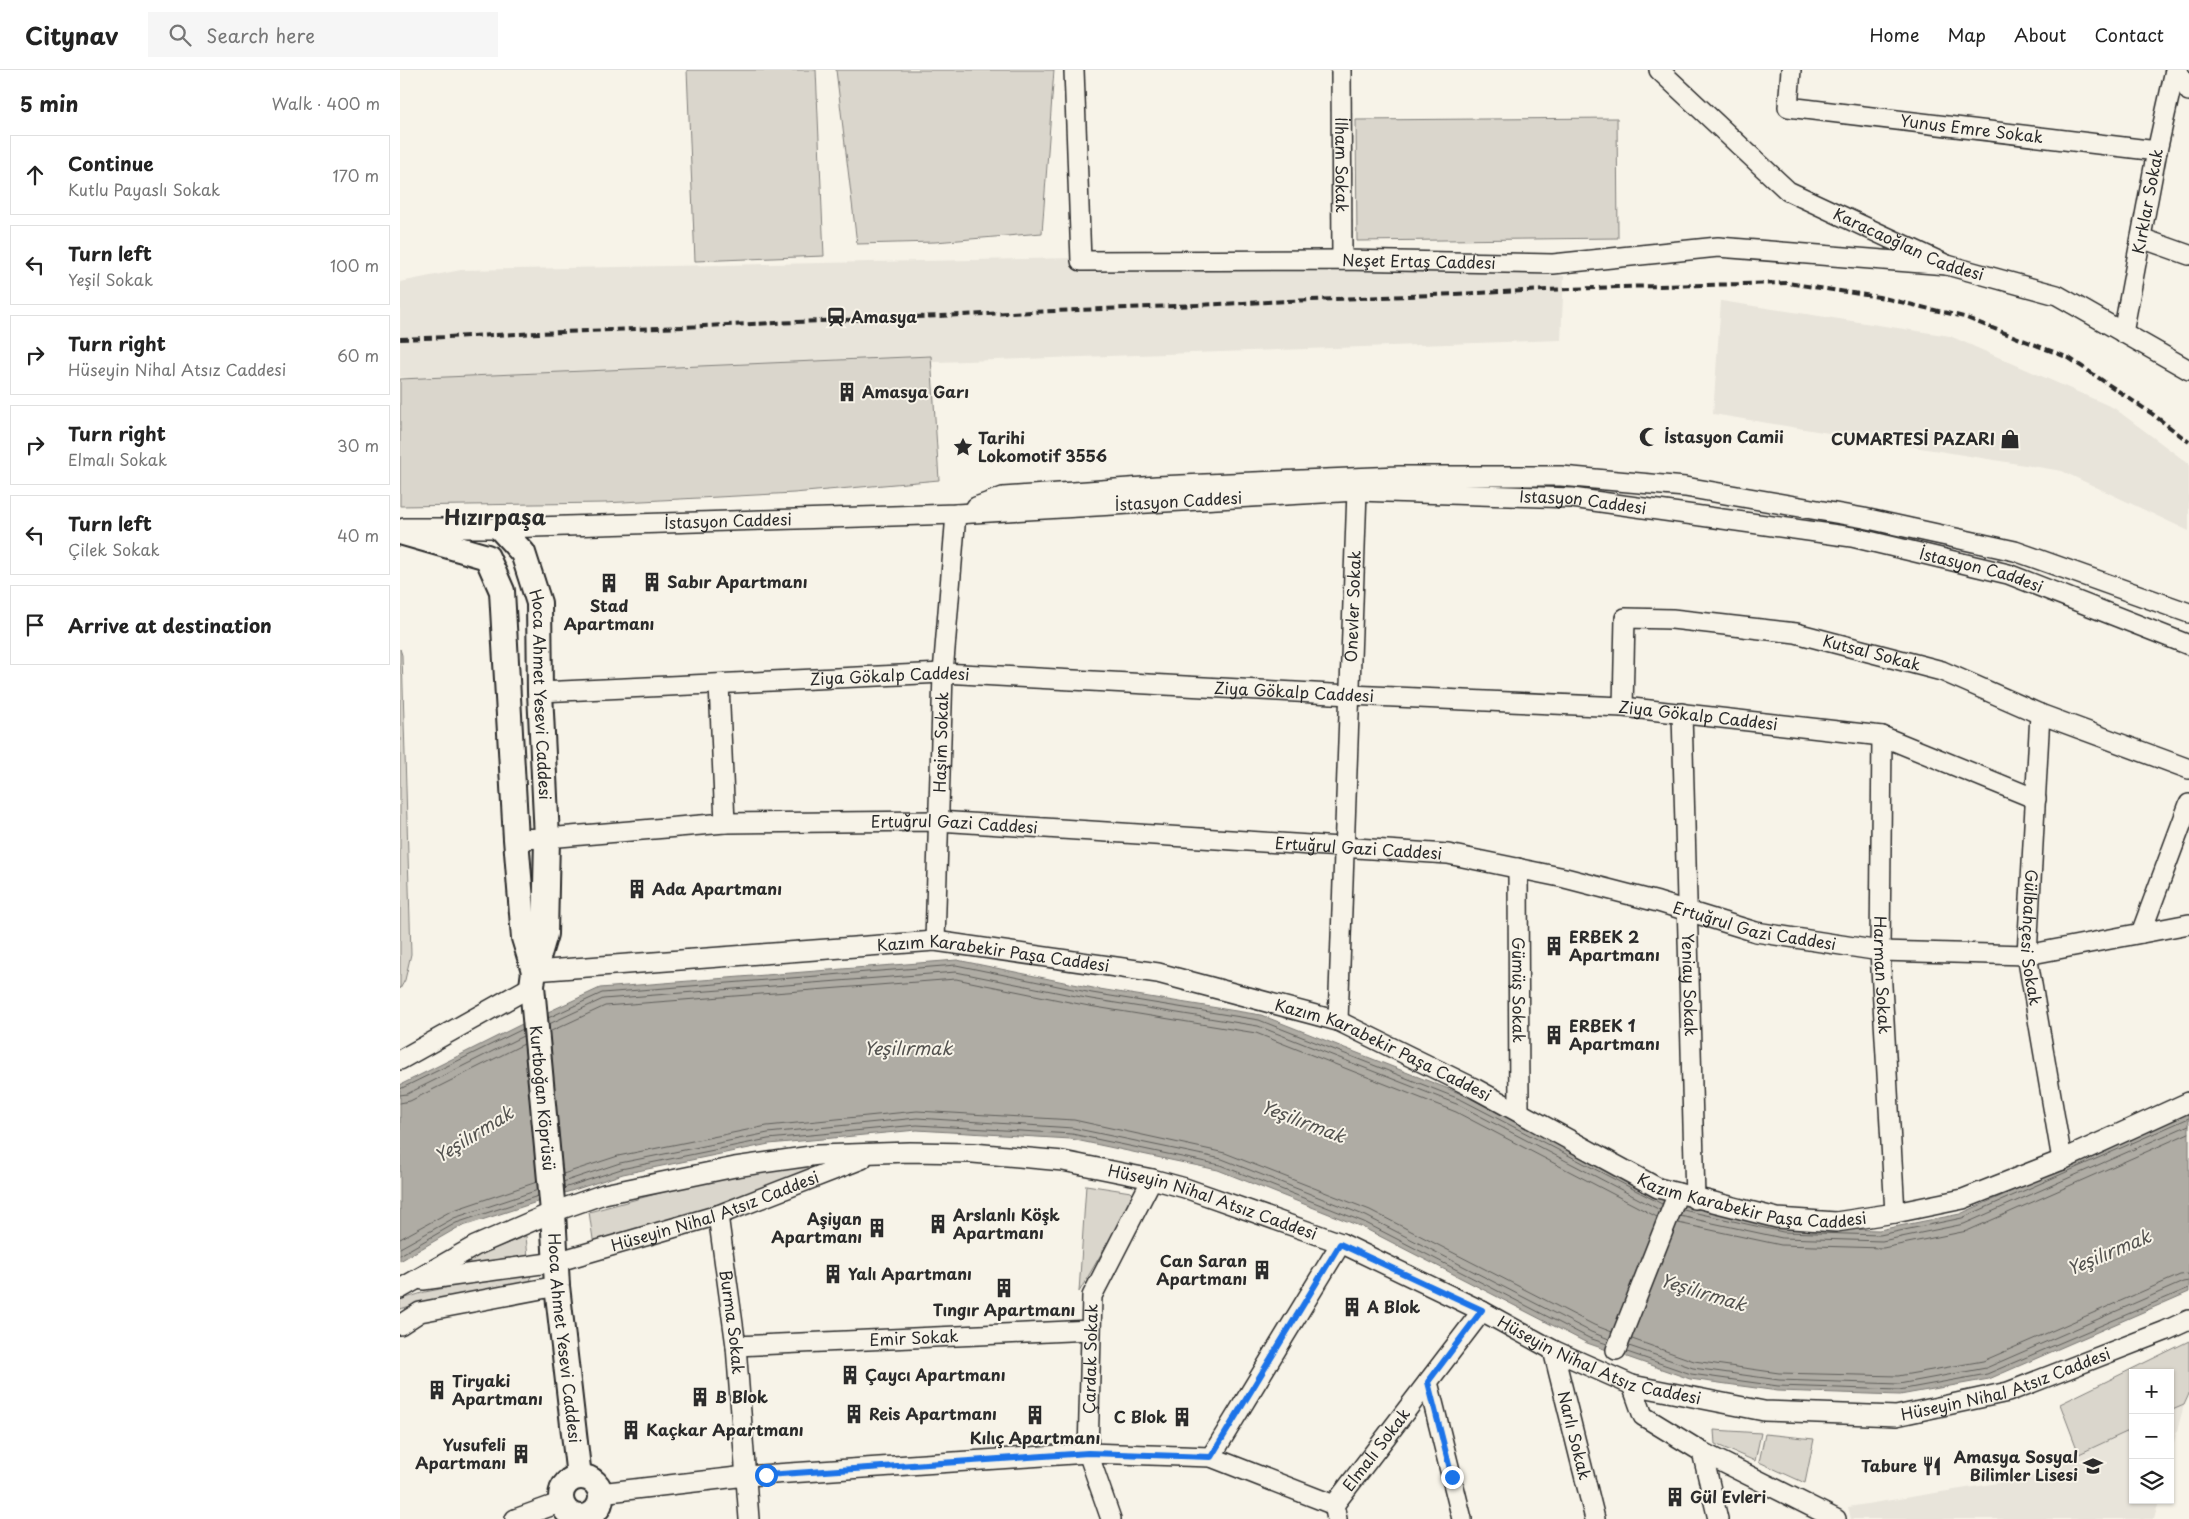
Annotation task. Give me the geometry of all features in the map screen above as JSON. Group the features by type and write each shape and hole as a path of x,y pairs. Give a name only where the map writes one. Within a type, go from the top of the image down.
{"main road":[{"name":"Hoca Ahmet Yesevi Caddesi","path":"500,528 523,553 539,603 540,692 547,838 545,934 533,984"},
{"name":"Hoca Ahmet Yesevi Caddesi","path":"400,530 487,557 502,591 516,839 524,938 533,984"},
{"name":"Kurtboğan Köprüsü","path":"533,984 552,1206"},
{"name":"Hoca Ahmet Yesevi Caddesi","path":"552,1206 557,1286 579,1477"},
{"path":"579,1477 595,1482 600,1493 599,1505 584,1518 572,1515 562,1502 562,1488 572,1479 579,1477"}],"street":[{"name":"Neşet Ertaş Caddesi","path":"1074,70 1081,261 1342,260 1553,264 1718,247 1947,265"},
{"name":"İlham Sokak","path":"1341,70 1342,260"},
{"name":"Karacaoğlan Caddesi","path":"1659,70 1788,191 1947,265 2057,294 2189,370"},
{"name":"Yunus Emre Sokak","path":"1791,70 1788,107 2156,151"},
{"path":"2176,70 2189,91"},
{"name":"Kırklar Sokak","path":"2123,333 2156,151 2176,70"},
{"path":"2141,238 2189,256"},
{"name":"İstasyon Caddesi","path":"956,514 1004,497 1157,486 1399,476 1560,476 1685,487 1864,518 2016,551 2189,613"},
{"name":"İstasyon Caddesi","path":"500,528 956,514 1357,491 1572,498 1852,537 2008,574 2189,645"},
{"name":"Onevler Sokak","path":"1338,1021 1357,491"},
{"name":"Haşim Sokak","path":"935,941 943,673 956,514"},
{"name":"Hoca Ahmet Yesevi Caddesi","path":"400,530 500,528"},
{"name":"Kutsal Sokak","path":"1623,707 1625,618 1672,619 1796,633 1942,671 2040,714 2189,769"},
{"name":"Ziya Gökalp Caddesi","path":"540,692 943,673 1350,695 1623,707 1882,736 2036,799"},
{"path":"719,684 725,823"},
{"name":"Yeniay Sokak","path":"1682,713 1687,912 1687,1196"},
{"name":"Gülbahçesi Sokak","path":"2040,714 2027,954 2062,1160"},
{"name":"Harman Sokak","path":"1882,736 1880,951 1895,1213"},
{"path":"2141,933 2189,804"},
{"name":"Ertuğrul Gazi Caddesi","path":"516,839 725,823 938,821 1448,854 1565,878 1658,902 1756,932 1880,951 2027,954 2189,924"},
{"name":"Gümüş Sokak","path":"1518,868 1519,1112"},
{"name":"Kazım Karabekir Paşa Caddesi","path":"533,984 935,941 1158,972 1338,1021 1519,1112 1658,1188 1777,1218 1836,1222 1895,1213 1964,1199 2062,1160 2189,1102"},
{"path":"400,1060 533,984"},
{"name":"Hüseyin Nihal Atsız Caddesi","path":"406,1285 474,1246 552,1206 735,1167 818,1156 910,1152 989,1154 1063,1161 1152,1179 1186,1188 1340,1244 1482,1310 1553,1350 1632,1386 1764,1411 1896,1416 2008,1392 2189,1320"},
{"name":"Hüseyin Nihal Atsız Caddesi","path":"406,1285 556,1262 718,1215 873,1154"},
{"name":"Çardak Sokak","path":"1111,1519 1088,1453 1092,1296 1152,1179"},
{"path":"1616,1350 1687,1196"},
{"name":"Burma Sokak","path":"718,1215 736,1346 750,1519"},
{"path":"1211,1457 1340,1244"},
{"path":"400,1325 420,1312 557,1286"},
{"name":"Elmalı Sokak","path":"1336,1512 1428,1382 1482,1310"},
{"name":"Emir Sokak","path":"736,1346 1091,1330"},
{"name":"Narlı Sokak","path":"1553,1350 1595,1519"},
{"path":"1428,1382 1462,1519"},
{"path":"1632,1386 1643,1416 1702,1452 1836,1519"},
{"path":"1702,1452 1718,1519"},
{"path":"600,1493 746,1476 1088,1453 1211,1457 1336,1512"},
{"path":"515,1519 562,1502"}],"shaded area":[{"path":"687,70 816,70 824,256 695,261"},
{"path":"836,70 1054,70 1042,233 935,242 857,244"},
{"path":"1617,118 1618,238 1357,241 1356,120"},
{"path":"1233,255 1564,276 1561,340 426,380 400,377 400,282 461,270"},
{"name":"CUMARTESİ PAZARI","path":"1721,301 1950,336 2114,408 2189,464 2189,531 2062,471 1713,414"},
{"path":"931,356 939,480 794,493 604,503 400,506 400,379"},
{"path":"400,649 402,655 411,954 405,980 400,989"},
{"path":"815,1165 817,1168 700,1211 594,1246 589,1212 723,1176"},
{"path":"1086,1185 1131,1192 1135,1196 1079,1292"},
{"path":"526,1236 528,1258 459,1267 462,1261"},
{"path":"530,1271 531,1284 420,1303 400,1309 400,1300 425,1292"},
{"path":"2189,1341 2189,1394 2184,1405 2174,1409 2174,1369 2132,1369"},
{"path":"2129,1370 2129,1431 2079,1454 2060,1404"},
{"path":"2184,1405 2174,1442 2174,1414 2174,1409"},
{"path":"1714,1430 1761,1433 1755,1461 1715,1444"},
{"name":"Amasya Sosyal Bilimler Lisesi","path":"2129,1431 2129,1504 2158,1504 2154,1519 1851,1519 1848,1507 2029,1478"},
{"path":"1765,1434 1814,1439 1805,1483 1759,1462"}],"water":[{"name":"Yeşilırmak","path":"957,960 1093,988 1261,1015 1464,1095 1667,1201 1783,1227 1879,1230 1960,1214 2189,1113 2189,1292 1989,1379 1900,1395 1778,1391 1690,1379 1587,1343 1362,1227 1218,1170 1071,1139 917,1130 769,1144 623,1174 457,1228 400,1261 400,1085 522,1024 600,988"}],"railway":[{"path":"400,339 1618,287 1787,283 1879,297 1964,317 2069,358 2151,413 2189,442"}],"place":[{"name":"Amasya","path":"836,317"},
{"name":"Amasya Garı","path":"847,392"},
{"name":"İstasyon Camii","path":"1649,437"},
{"name":"CUMARTESİ PAZARI","path":"2010,439"},
{"name":"Tarihi Lokomotif 3556","path":"963,447"},
{"name":"Sabır Apartmanı","path":"652,582"},
{"name":"Stad Apartmanı","path":"609,583"},
{"name":"Ada Apartmanı","path":"637,889"},
{"name":"ERBEK 2 Apartmanı","path":"1554,946"},
{"name":"ERBEK 1 Apartmanı","path":"1554,1035"},
{"name":"Arslanlı Köşk Apartmanı","path":"938,1224"},
{"name":"Aşiyan Apartmanı","path":"877,1228"},
{"name":"Can Saran Apartmanı","path":"1262,1270"},
{"name":"Yalı Apartmanı","path":"833,1274"},
{"name":"Tıngır Apartmanı","path":"1004,1288"},
{"name":"A Blok","path":"1352,1307"},
{"name":"Çaycı Apartmanı","path":"850,1375"},
{"name":"Tiryaki Apartmanı","path":"437,1390"},
{"name":"B Blok","path":"700,1397"},
{"name":"Reis Apartmanı","path":"854,1414"},
{"name":"Kılıç Apartmanı","path":"1035,1415"},
{"name":"C Blok","path":"1182,1417"},
{"name":"Kaçkar Apartmanı","path":"631,1430"},
{"name":"Yusufeli Apartmanı","path":"521,1454"},
{"name":"Tabure","path":"1932,1466"},
{"name":"Amasya Sosyal Bilimler Lisesi","path":"2093,1466"},
{"name":"Gül Evleri","path":"1675,1497"}],"district":[{"name":"Hızırpaşa","path":"495,518"}],"route":[{"path":"766,1475 1088,1453 1211,1457 1340,1244 1482,1310 1428,1382 1452,1477"}]}
